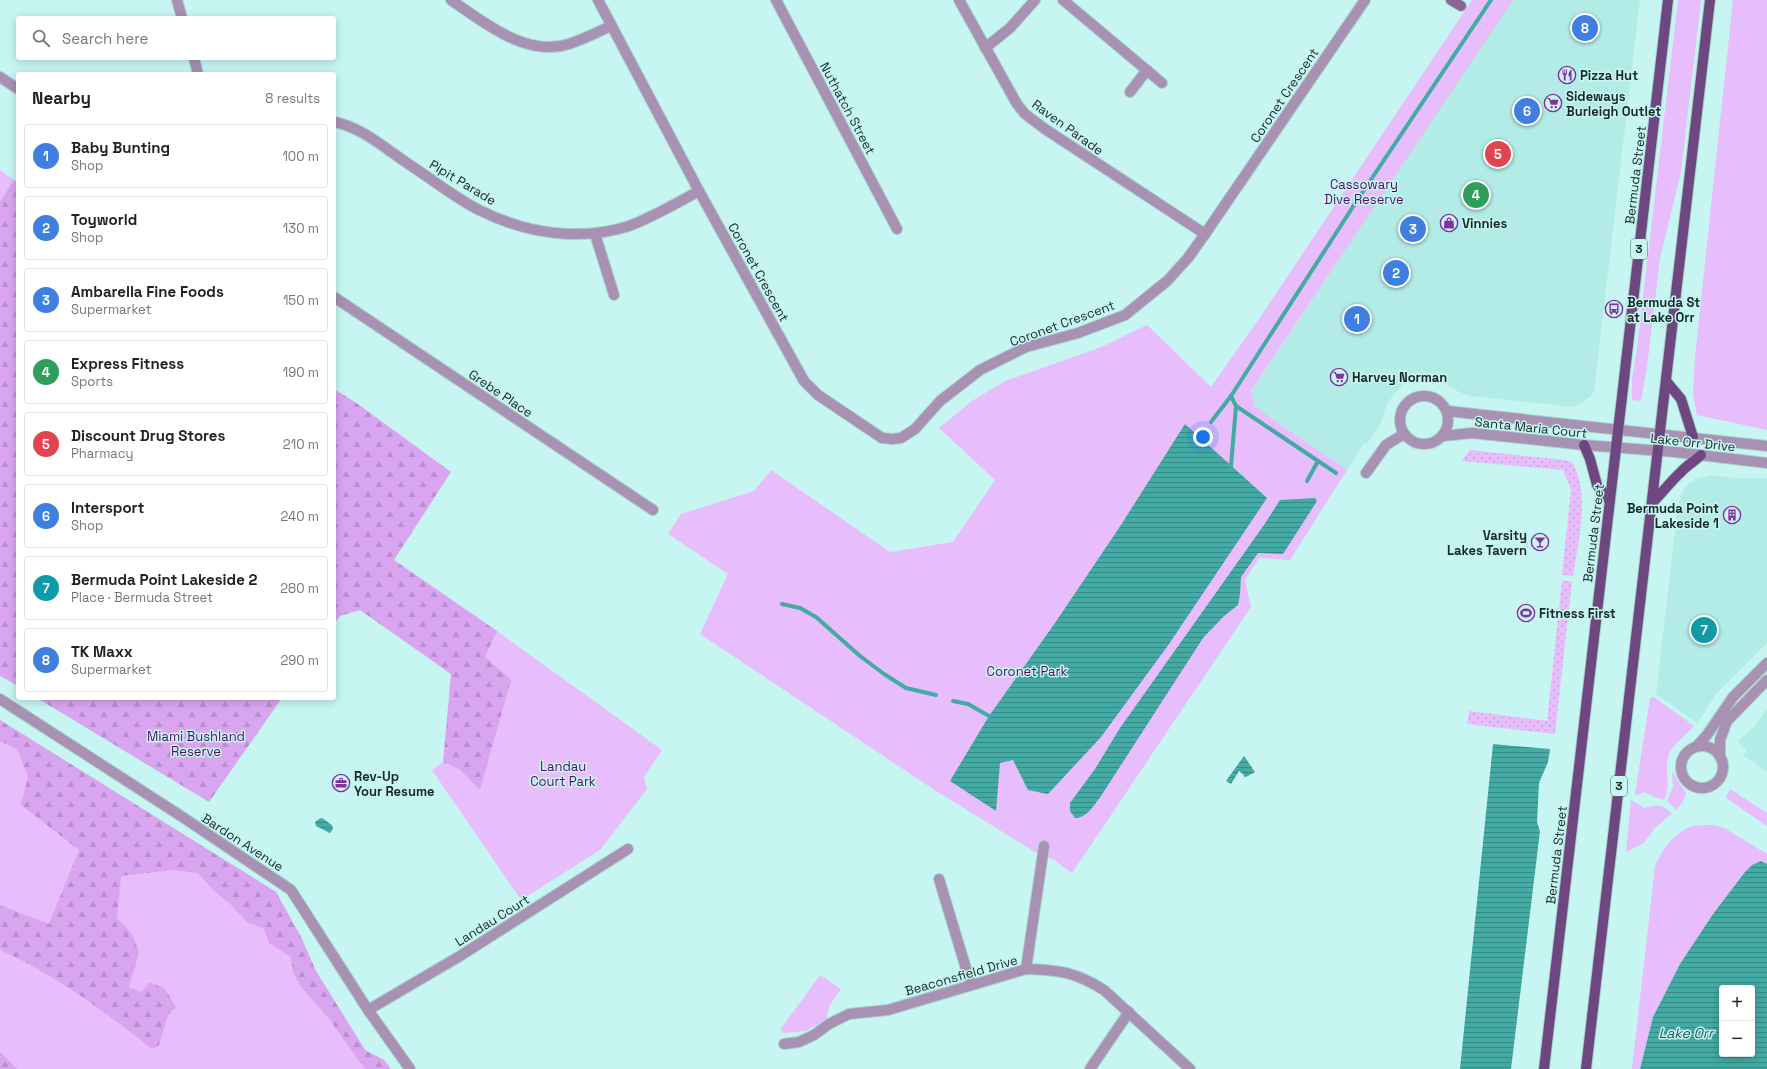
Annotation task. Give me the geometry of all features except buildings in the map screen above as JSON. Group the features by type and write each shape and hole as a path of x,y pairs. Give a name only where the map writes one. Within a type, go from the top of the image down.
{"main road":[{"name":"Bermuda Street","path":"1544,1069 1668,0"},
{"name":"3","path":"1586,1069 1710,0"},
{"path":"1666,381 1681,399 1693,437"},
{"path":"1584,446 1590,459 1597,485 1610,502"},
{"path":"1652,503 1684,469 1693,464 1701,455"}],"street":[{"path":"177,0 181,16"},
{"path":"451,0 514,40 536,46 553,47 569,44 611,26"},
{"name":"Coronet Crescent","path":"598,0 804,381 818,395 850,417 882,438 892,439 907,435 915,429 940,401 980,370 1026,347 1078,333 1125,315 1167,281 1188,258 1205,234 1365,0"},
{"name":"Nuthatch Street","path":"776,0 897,229"},
{"name":"Raven Parade","path":"960,0 1009,92 1025,114 1205,234"},
{"path":"985,48 1010,28 1036,0"},
{"path":"1063,0 1162,83"},
{"path":"1451,0 1461,6"},
{"path":"194,60 198,72"},
{"path":"1130,92 1147,70"},
{"path":"0,77 16,88"},
{"name":"Pipit Parade","path":"336,123 374,141 478,209 500,219 526,227 561,234 595,234 630,225 700,191"},
{"path":"595,234 614,295"},
{"name":"Grebe Place","path":"336,298 653,510"},
{"path":"1423,396 1430,397 1443,405 1447,411 1448,424 1443,436 1432,444 1424,445 1412,442 1404,434 1400,419 1405,405 1410,400 1423,396"},
{"name":"Santa Maria Court","path":"1447,411 1618,429"},
{"name":"Lake Orr Drive","path":"1618,429 1767,446"},
{"name":"Santa Maria Court","path":"1443,436 1472,433 1584,446 1616,448"},
{"path":"1366,473 1386,446 1404,434"},
{"name":"Lake Orr Drive","path":"1616,448 1701,455 1767,463"},
{"path":"1767,663 1730,700 1712,728 1696,747 1685,755 1681,768 1686,780 1696,787 1707,787 1717,781 1723,769 1720,757 1721,734 1727,721 1767,680"},
{"name":"Bardon Avenue","path":"0,699 184,818 291,890 368,1010 410,1069"},
{"path":"1696,747 1710,748 1720,757"},
{"path":"1026,969 1044,846"},
{"name":"Landau Court","path":"368,1010 460,956 628,849"},
{"path":"939,879 971,986"},
{"name":"Beaconsfield Drive","path":"784,1044 799,1042 814,1035 829,1024 849,1014 888,1010 1026,969 1046,970 1071,973 1104,990 1190,1069"},
{"path":"1090,1069 1129,1012"}],"shaded area":[{"path":"1513,0 1640,0 1594,392 1590,397 1574,407 1470,396 1459,392 1432,376 1406,377 1404,383 1387,404 1381,423 1367,444 1364,443 1347,470 1254,406 1251,391"},
{"path":"1712,475 1733,478 1767,478 1767,643 1716,694 1697,723 1656,694 1678,505 1683,490 1689,483 1698,478"},
{"path":"1767,709 1767,772 1743,755 1747,751 1738,741 1754,727"}],"green space":[{"name":"Coronet Park","path":"1472,0 1513,0 1251,391 1254,406 1347,470 1290,560 1259,558 1245,580 1251,607 1072,873 1054,860 1035,852 936,791 700,634 728,574 668,534 681,514 754,491 771,470 890,552 953,542 995,480 939,428 972,401 1005,381 1099,348 1147,325 1211,387 1259,319"},
{"path":"1678,0 1701,0 1681,172 1660,258 1647,367 1641,401 1632,400 1632,379 1637,348"},
{"path":"1733,0 1767,0 1767,430 1697,415 1693,394 1695,356"},
{"path":"0,170 14,180 0,201"},
{"path":"14,180 16,181 16,685 0,676 0,201"},
{"path":"336,390 355,402 451,472 394,560 497,631 485,657 511,680 480,790 460,770 443,762 451,674 360,610 340,616 336,621"},
{"path":"1470,450 1572,462 1578,474 1582,503 1582,518 1573,576 1562,575 1571,490 1563,470 1462,461"},
{"path":"1562,581 1572,581 1555,734 1467,724 1469,711 1547,721"},
{"name":"Landau Court Park","path":"497,631 662,750 644,777 647,789 600,850 521,900 432,770 443,762 460,770 480,789 485,657"},
{"path":"1654,697 1694,726 1677,743 1669,754 1667,760 1668,782 1664,800 1645,792 1637,795 1635,794 1650,698"},
{"name":"Miami Bushland Reserve","path":"40,700 281,700 209,802"},
{"path":"0,720 276,892 301,937 316,971 365,1050 384,1060 391,1069 0,1069"},
{"path":"0,720 276,892 301,937 316,971 365,1050 384,1060 391,1069 365,1069 327,1016 301,987 293,973 291,957 269,943 264,929 247,922 230,904 214,891 198,873 173,870 121,876 117,918 132,934 139,952 129,987 141,992 150,982 165,989 176,1007 168,1015 159,1045 152,1049 80,995 42,971 2,951 0,948 0,905 49,924 79,850 21,805 28,777 17,749 0,741"},
{"path":"1672,771 1686,793 1684,800 1677,810 1667,801 1673,787"},
{"path":"1730,789 1767,813 1767,826 1726,798"},
{"path":"1631,800 1644,808 1660,806 1672,814 1654,829 1644,843 1626,852"},
{"path":"1715,825 1726,829 1767,854 1767,864 1761,861 1752,865 1745,872 1713,914 1680,964 1653,1017 1640,1069 1632,1069 1655,866 1665,848 1680,832 1693,826"},
{"path":"820,975 841,989 828,1010 827,1019 806,1031 784,1033 780,1030"},
{"path":"0,1052 17,1069 0,1069"}],"water":[{"path":"1185,424 1267,498 1169,644 1101,737 1048,794 1028,790 1013,760 1000,763 996,811 950,781 989,716 1055,623 1121,525"},
{"path":"1315,498 1317,501 1283,554 1258,553 1241,577 1238,605 1224,616 1203,638 1101,796 1087,813 1083,816 1075,818 1070,811 1070,803 1095,769 1120,728 1264,525 1280,500"},
{"path":"1493,744 1550,749 1548,762 1539,783 1537,822 1540,831 1511,1069 1460,1069"},
{"path":"1244,756 1255,772 1246,777 1239,771 1231,784 1226,781"},
{"path":"322,818 332,825 333,829 330,833 316,826 315,822"},
{"name":"Lake Orr","path":"1761,861 1767,864 1767,1069 1640,1069 1653,1017 1680,964 1713,914 1752,865"}],"waterway":[{"path":"1336,473 1236,406 1231,396 1358,199 1491,0"},
{"path":"1211,422 1231,396"},
{"path":"1231,466 1236,406"},
{"path":"1307,481 1318,461"},
{"path":"782,604 800,608 816,617 860,656 906,688 936,695"},
{"path":"953,701 968,704 989,716"}],"place":[{"name":"TK Maxx","path":"1585,28"},
{"name":"Pizza Hut","path":"1567,75"},
{"name":"Sideways Burleigh Outlet","path":"1553,103"},
{"name":"Intersport","path":"1527,111"},
{"name":"Discount Drug Stores","path":"1498,154"},
{"name":"Express Fitness","path":"1476,195"},
{"name":"Vinnies","path":"1449,223"},
{"name":"Ambarella Fine Foods","path":"1413,229"},
{"name":"Toyworld","path":"1396,273"},
{"name":"Bermuda St at Lake Orr","path":"1614,309"},
{"name":"Baby Bunting","path":"1357,319"},
{"name":"Harvey Norman","path":"1339,377"},
{"name":"Bermuda Point Lakeside 1","path":"1732,515"},
{"name":"Varsity Lakes Tavern","path":"1540,542"},
{"name":"Fitness First","path":"1526,613"},
{"name":"Bermuda Point Lakeside 2","path":"1704,630"},
{"name":"Rev-Up Your Resume","path":"341,783"}],"park label":[{"name":"Cassowary Dive Reserve","path":"1364,192"}]}
